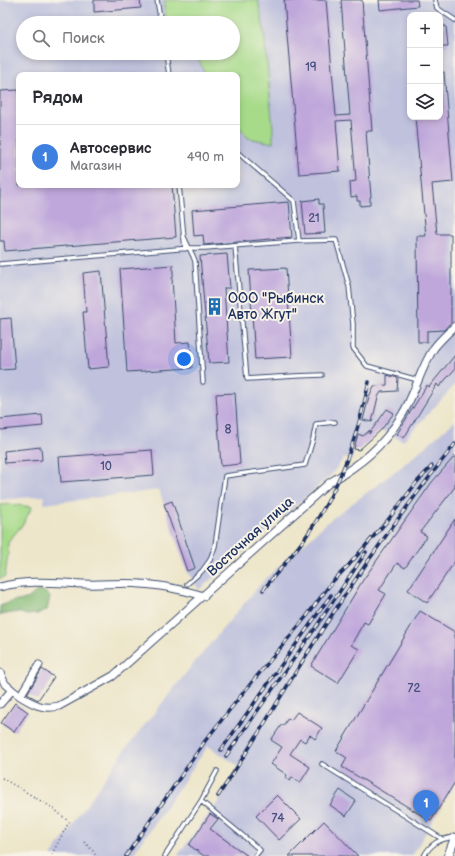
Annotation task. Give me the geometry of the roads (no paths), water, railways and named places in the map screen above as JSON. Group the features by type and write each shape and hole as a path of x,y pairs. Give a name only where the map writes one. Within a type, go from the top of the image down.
{"street":[{"name":"Восточная улица","path":"0,673 5,684 12,690 34,705 43,708 59,706 113,676 329,483 362,461 375,450 389,434 402,414 434,348 455,326"},
{"path":"0,587 22,582 108,585 141,584 184,590 204,596"},
{"path":"20,696 39,665"},
{"path":"0,704 12,690"},
{"path":"448,856 455,837"}],"lane":[{"path":"157,0 160,16"},
{"path":"435,0 437,8 455,20"},
{"path":"167,60 169,72"},
{"path":"240,155 294,201 299,241"},
{"path":"179,188 185,248"},
{"path":"184,235 195,261 203,382"},
{"path":"0,264 185,248 336,240 349,286 353,324 352,348 367,366 418,380"},
{"path":"235,246 247,379 322,375"},
{"path":"188,584 202,571 210,560 215,546 225,476 305,465 316,424 335,422"},
{"path":"322,764 442,839"},
{"path":"165,856 201,801 217,771"},
{"path":"201,801 260,850 255,856"},
{"path":"424,856 434,843 442,839 455,837"}],"railway":[{"path":"263,590 302,542 329,499 353,443 369,382"},
{"path":"218,796 246,754 312,645 341,601 372,555 455,444"},
{"path":"384,525 417,482 432,466"},
{"path":"126,856 205,741 306,617 332,582 387,521"},
{"path":"226,756 316,627 366,552"},
{"path":"221,750 331,595"}],"place":[{"name":"ООО \"Рыбинск Авто Жгут\"","path":"215,306"},
{"name":"Автосервис","path":"426,823"}]}
